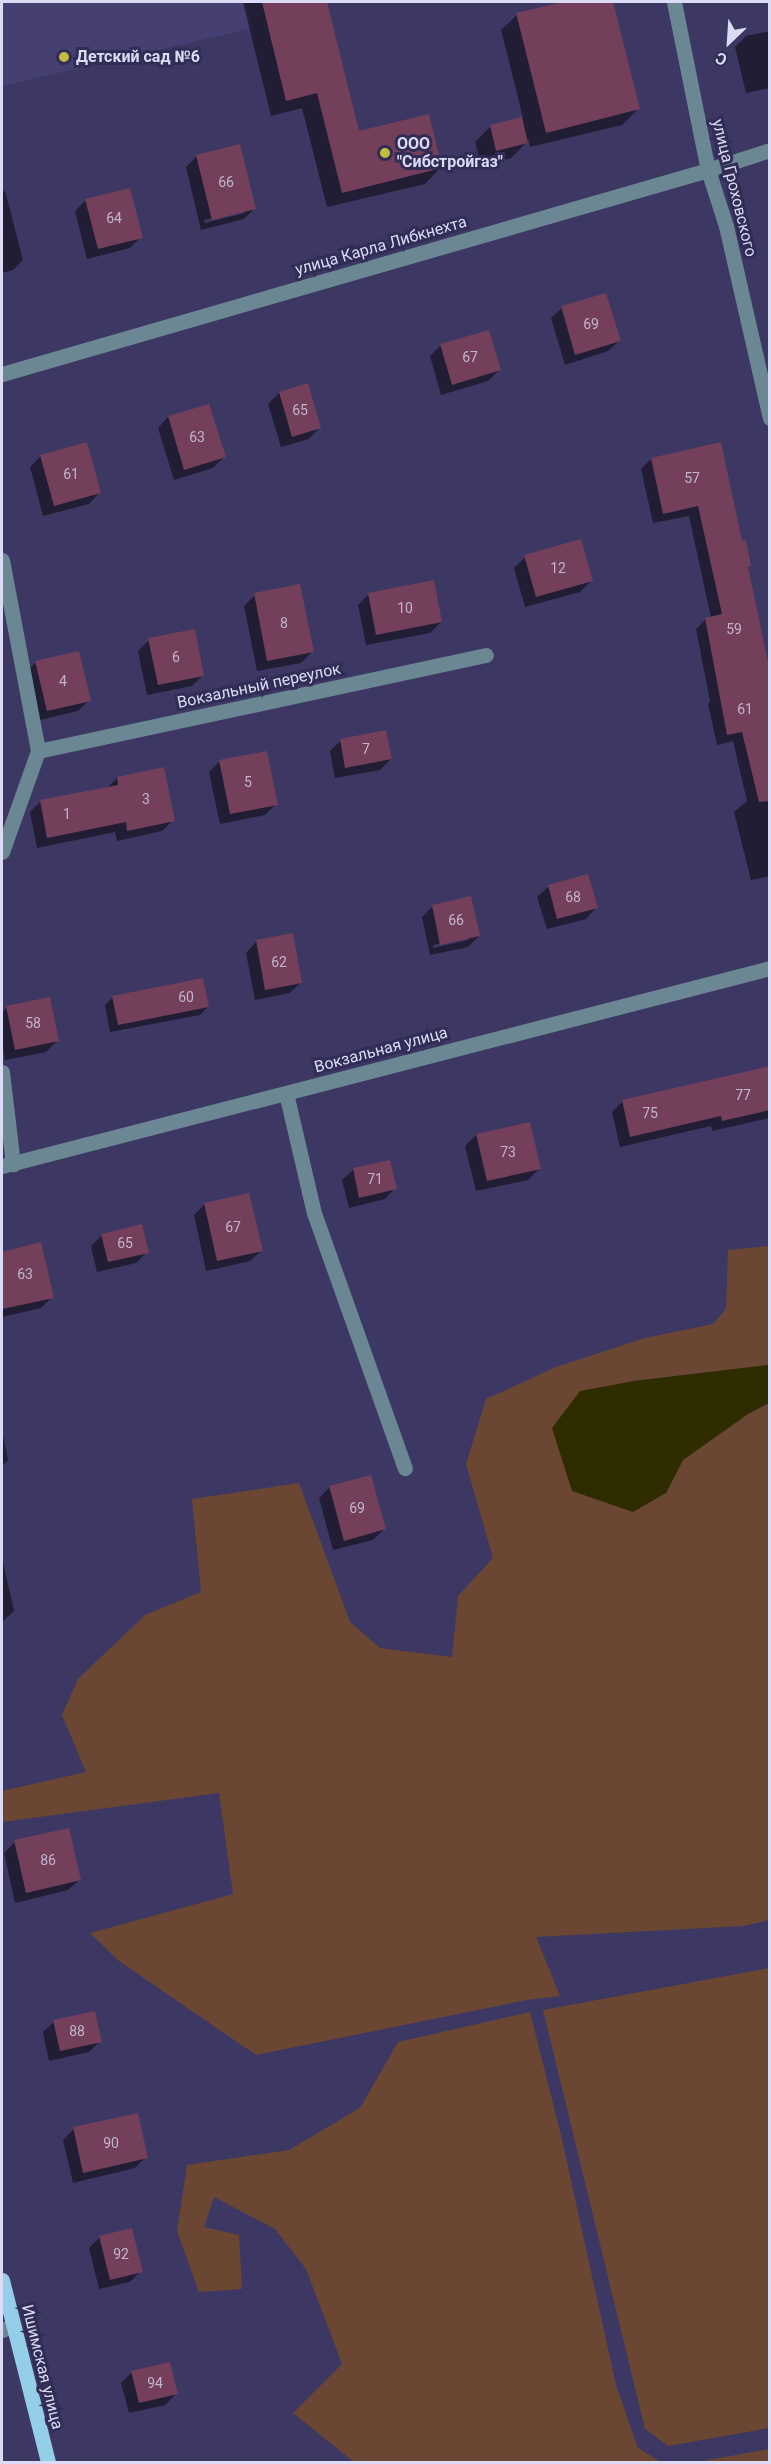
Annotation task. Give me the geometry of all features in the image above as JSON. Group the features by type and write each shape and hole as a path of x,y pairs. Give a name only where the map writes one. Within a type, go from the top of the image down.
{"main road":[{"name":"Ишимская улица","path":"2,2280 7,2328 48,2463"}],"street":[{"name":"улица Гроховского","path":"674,2 708,170 726,226 770,418"},
{"name":"улица Карла Либкнехта","path":"2,374 708,170 770,150"},
{"path":"2,560 38,751 2,852"},
{"name":"Вокзальный переулок","path":"38,751 486,655"},
{"name":"Вокзальная улица","path":"7,1165 770,968"},
{"path":"2,1072 7,1165"},
{"path":"286,1094 314,1213 405,1468"}],"shaded area":[{"name":"Детский сад №6","path":"2,2 245,2 253,28 2,86"},
{"path":"769,1246 769,1365 634,1381 666,1493 683,1460 748,1414 769,1403 769,1920 744,1926 536,1937 560,1996 527,2000 256,2055 119,1961 90,1933 233,1894 219,1793 2,1822 2,1791 86,1772 62,1715 78,1679 145,1615 201,1592 192,1499 299,1483 350,1622 380,1648 452,1657 458,1596 493,1558 466,1464 486,1399 556,1367 645,1338 713,1324 726,1309 728,1250"},
{"path":"769,1365 769,1403 748,1414 683,1460 666,1493 633,1512 572,1491 552,1428 580,1391 634,1381"},
{"path":"769,1968 769,2428 668,2446 645,2429 543,2010"},
{"path":"530,2012 561,2135 616,2385 638,2448 661,2462 354,2462 293,2413 342,2364 306,2269 275,2229 214,2197 204,2227 239,2235 242,2289 199,2292 177,2231 187,2165 289,2150 360,2108 398,2042"},
{"path":"769,2449 769,2462 697,2462 747,2453"}],"building":[{"path":"262,2 327,2 359,131 429,114 442,168 342,193 317,93 286,101"},
{"path":"563,2 613,2 640,109 546,133 516,13"},
{"path":"522,117 528,143 496,151 490,125"},
{"path":"240,144 256,209 212,220 196,155"},
{"path":"130,188 143,238 98,249 85,199"},
{"path":"606,293 621,341 575,355 561,306"},
{"path":"489,330 501,370 452,385 440,344"},
{"path":"308,383 321,428 292,437 279,392"},
{"path":"209,404 226,457 184,470 168,416"},
{"path":"87,442 101,493 54,506 40,455"},
{"path":"721,442 742,541 746,540 751,566 748,567 770,672 770,801 759,802 742,732 727,735 705,618 722,614 698,506 663,514 651,458"},
{"path":"581,539 593,581 536,597 524,555"},
{"path":"434,580 442,622 376,635 368,593"},
{"path":"300,584 314,652 267,661 254,593"},
{"path":"195,629 204,676 158,685 148,638"},
{"path":"79,651 91,701 47,711 35,661"},
{"path":"386,730 392,759 345,768 340,739"},
{"path":"267,751 278,805 230,814 219,760"},
{"path":"164,767 175,821 127,831 126,822 47,838 40,800 118,785 117,777"},
{"path":"588,874 598,908 557,919 548,885"},
{"path":"471,896 480,936 440,945 432,905"},
{"path":"293,933 302,983 265,990 256,940"},
{"path":"203,978 209,1007 118,1025 112,996"},
{"path":"50,997 59,1041 15,1050 6,1006"},
{"path":"770,1066 770,1110 722,1121 721,1116 630,1137 622,1100"},
{"path":"530,1122 541,1169 487,1181 476,1134"},
{"path":"390,1160 397,1189 359,1198 353,1168"},
{"path":"249,1193 263,1251 217,1261 204,1203"},
{"path":"142,1224 149,1253 108,1262 101,1234"},
{"path":"41,1242 54,1298 2,1309 2,1252"},
{"path":"371,1475 386,1529 344,1541 329,1486"},
{"path":"69,1828 81,1880 26,1893 14,1840"},
{"path":"95,2011 102,2042 60,2051 53,2020"},
{"path":"138,2113 148,2158 83,2173 73,2127"},
{"path":"132,2228 143,2272 110,2280 99,2236"},
{"path":"170,2362 178,2394 139,2403 131,2371"}],"place":[{"name":"Детский сад №6","path":"64,57"},
{"name":"ООО \"Сибстройгаз\"","path":"385,153"}]}
